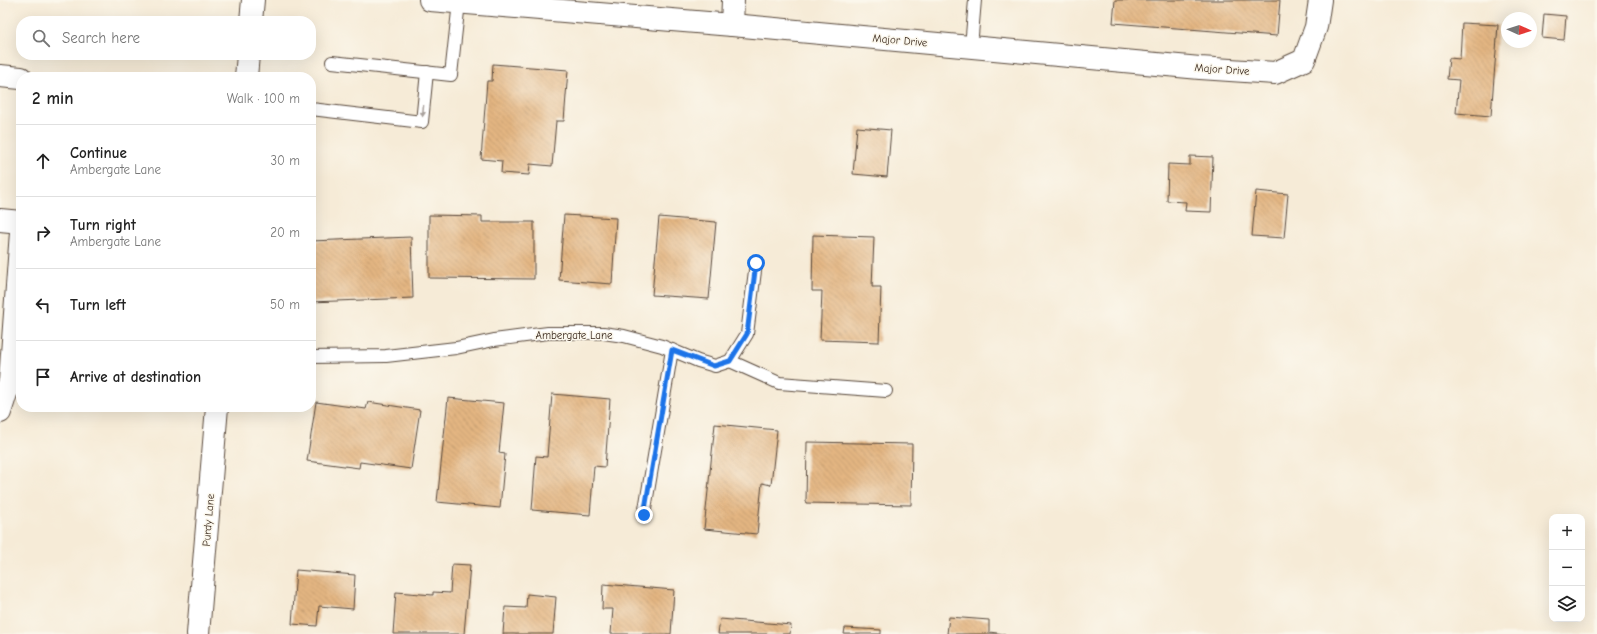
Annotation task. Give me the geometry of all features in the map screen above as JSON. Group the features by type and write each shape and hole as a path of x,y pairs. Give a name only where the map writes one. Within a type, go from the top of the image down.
{"street":[{"path":"251,16 253,0"},
{"name":"Major Drive","path":"430,0 534,4 732,25 1200,68 1275,73 1304,60 1316,27 1320,0"},
{"path":"732,25 733,0"},
{"path":"246,72 248,60"},
{"path":"0,76 16,78"},
{"path":"0,220 16,222"},
{"path":"0,412 10,381 16,300"},
{"name":"Purdy Lane","path":"198,634 217,412"}],"lane":[{"path":"971,47 974,0"},
{"path":"332,62 451,76 459,2"},
{"path":"316,111 422,122 427,72"},
{"path":"756,263 747,334 730,361 779,383 886,391"},
{"name":"Ambergate Lane","path":"316,357 386,356 456,348 494,340 548,333 603,333 624,336 672,350 714,366 730,361"},
{"path":"644,515 672,350"}],"building":[{"path":"1115,0 1280,0 1277,36 1113,23"},
{"path":"1544,14 1566,16 1564,40 1542,38"},
{"path":"1462,23 1498,25 1491,116 1456,113 1459,80 1447,79 1449,58 1460,59"},
{"path":"493,64 568,70 564,121 556,121 552,166 530,164 529,175 501,173 502,161 481,159 487,81 492,81"},
{"path":"857,127 891,130 887,177 853,174"},
{"path":"1190,156 1213,157 1211,212 1185,211 1186,202 1167,201 1168,164 1190,165"},
{"path":"1256,191 1288,194 1284,238 1252,236"},
{"path":"429,215 482,216 482,222 534,222 534,279 429,278"},
{"path":"564,215 616,218 612,284 559,280"},
{"path":"659,217 716,222 709,299 652,295"},
{"path":"813,235 874,237 872,287 881,287 879,342 820,340 822,291 812,291"},
{"path":"411,237 413,298 316,302 316,241"},
{"path":"552,394 610,399 605,467 594,466 590,515 532,510 536,456 547,457"},
{"path":"448,398 504,403 499,453 505,454 500,508 437,502"},
{"path":"316,402 366,409 368,402 420,410 411,469 360,462 359,468 307,461 314,412 316,412"},
{"path":"715,424 777,430 771,485 762,483 757,534 704,529"},
{"path":"807,442 912,444 911,505 806,503"},
{"path":"452,564 470,565 464,634 393,634 396,592 433,595 433,592 450,593"},
{"path":"296,570 355,575 353,609 319,606 317,626 292,624"},
{"path":"603,584 674,590 671,634 611,634 613,609 602,609"},
{"path":"527,594 556,597 553,634 503,634 505,607 526,608"},
{"path":"949,617 989,620 989,632 1005,634 947,634"},
{"path":"720,619 791,625 790,634 718,634"},
{"path":"845,628 881,630 881,634 844,634"}],"route":[{"path":"644,515 672,350 698,362 714,366 730,361 747,334 756,263"}]}
